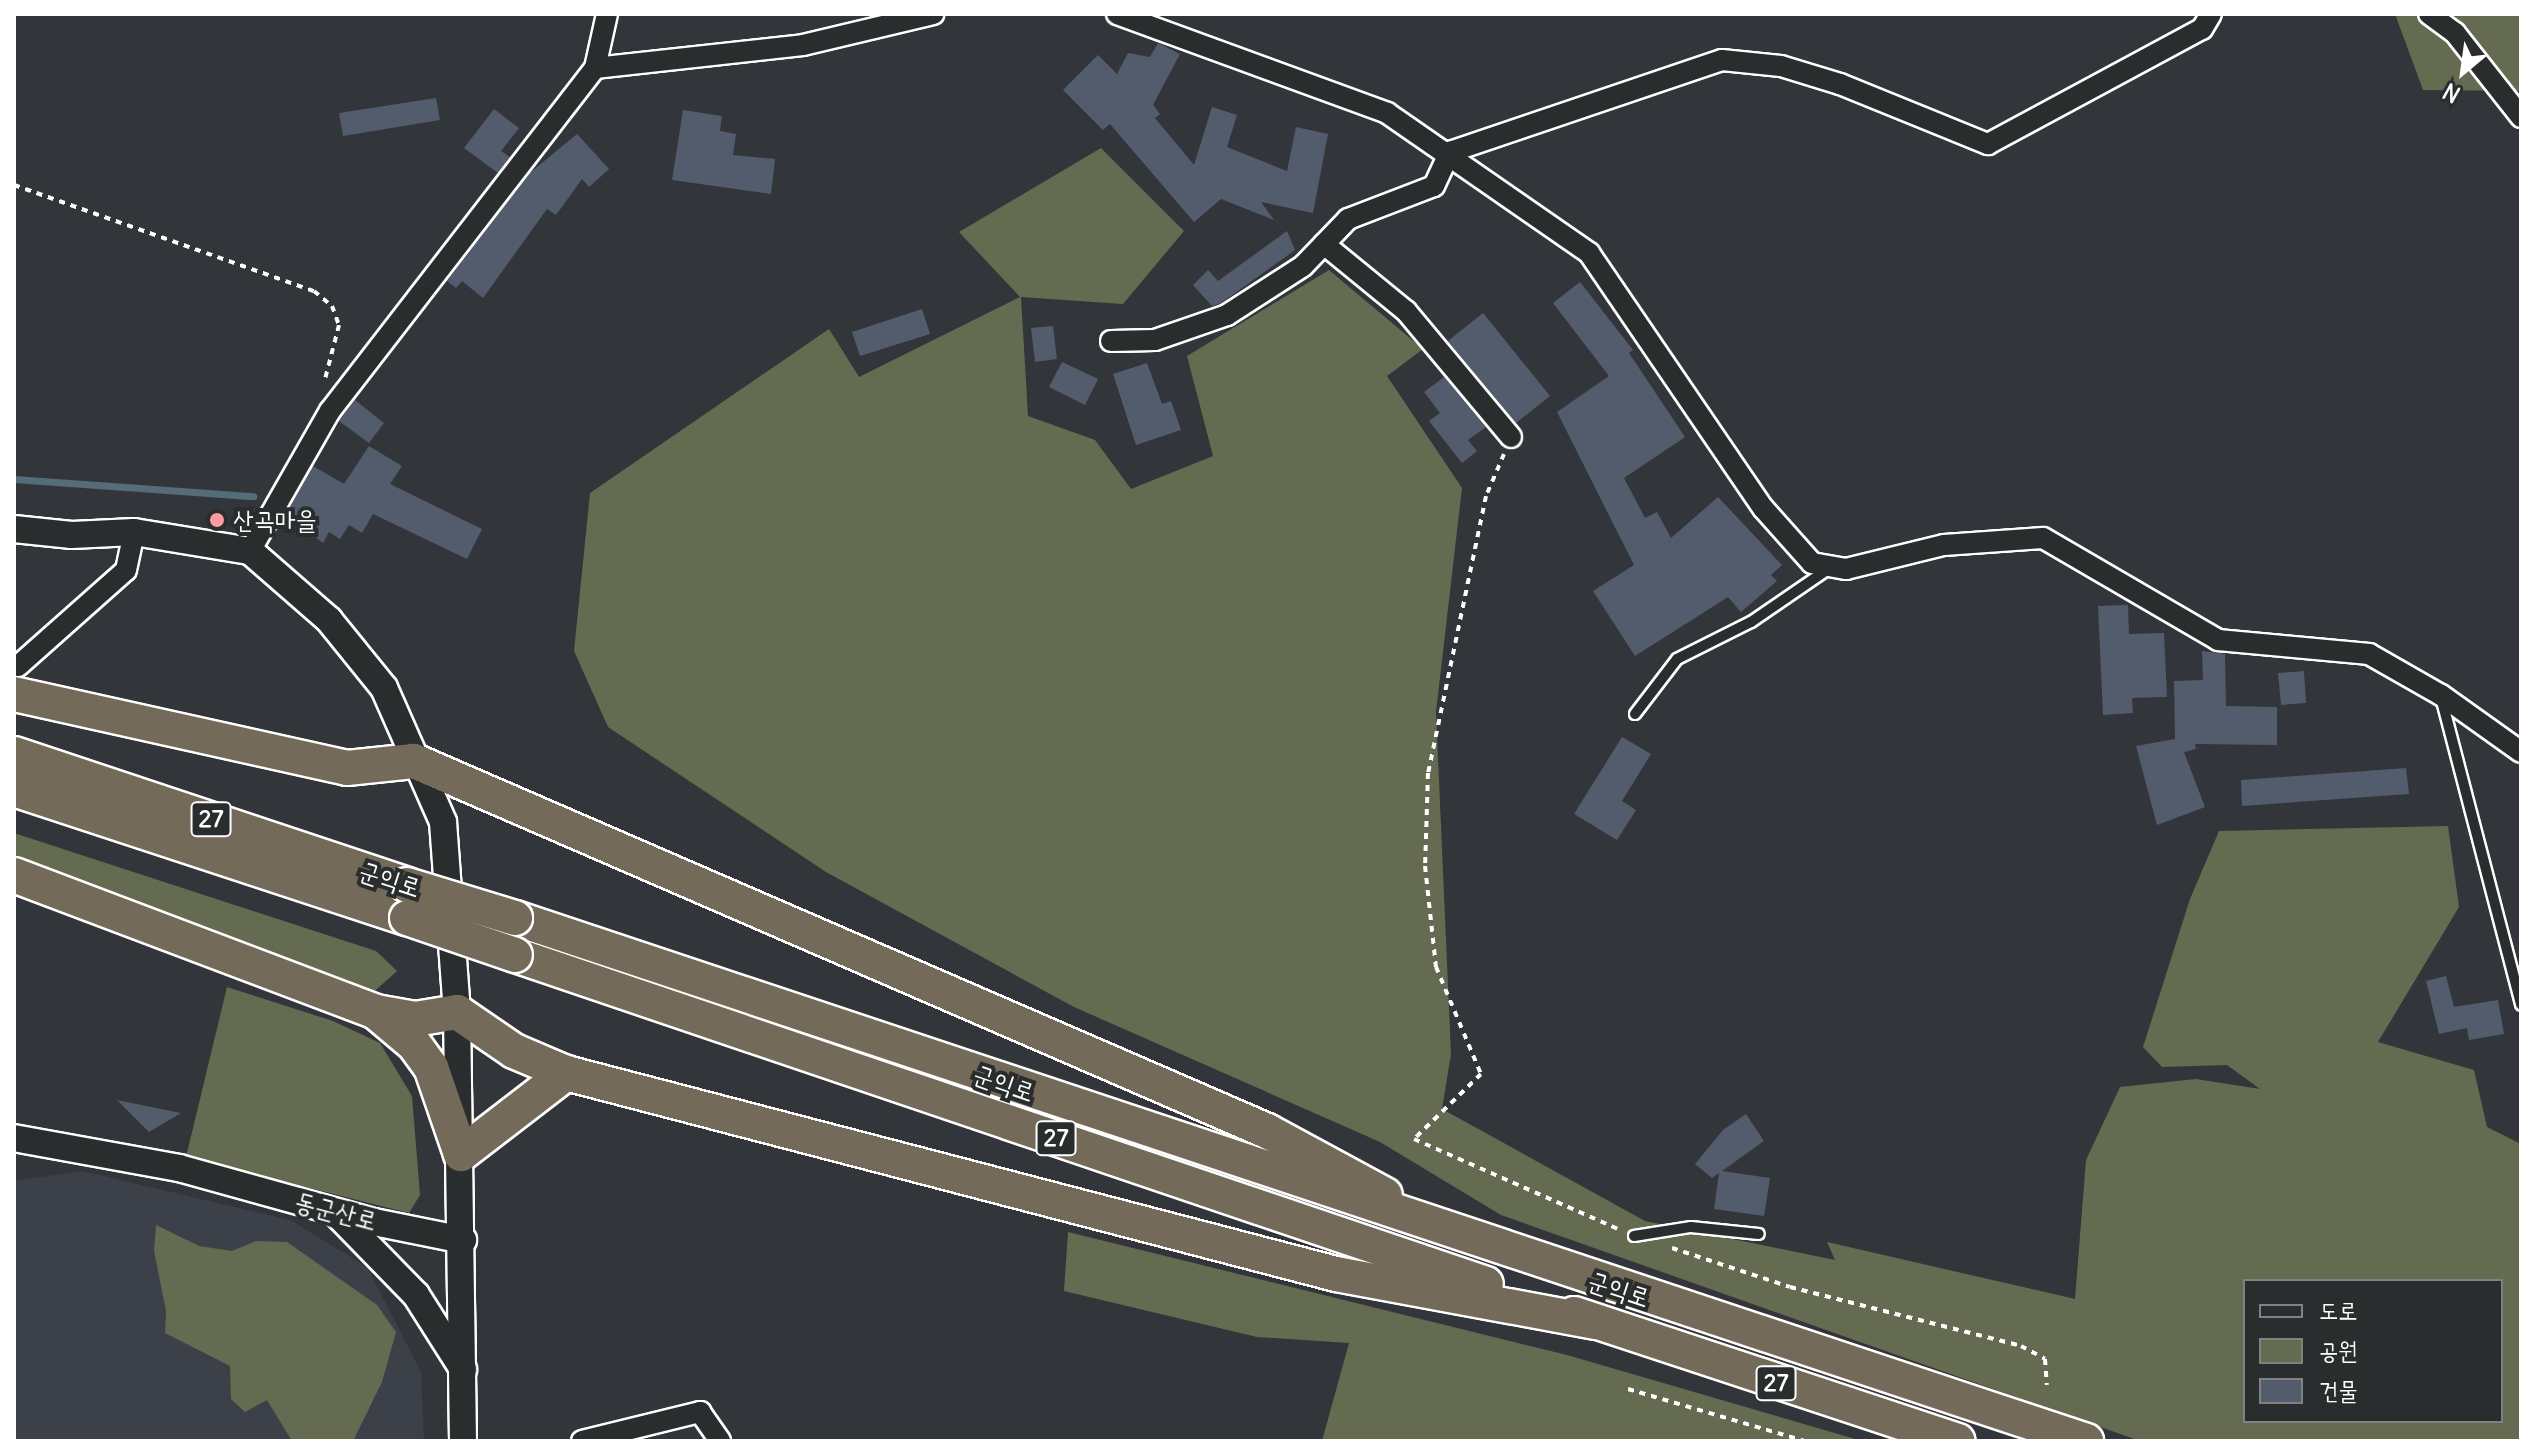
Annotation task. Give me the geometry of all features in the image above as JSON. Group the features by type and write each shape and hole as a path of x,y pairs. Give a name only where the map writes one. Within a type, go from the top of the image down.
{"highway":[{"path":"16,680 347,768 414,761 1267,1131 1462,1237"},
{"name":"군익로","path":"14,754 515,918 1462,1237 2086,1441"},
{"name":"군익로","path":"14,789 407,918 1596,1322 1957,1441"},
{"path":"14,875 376,1012 415,1019 457,1012 514,1051 566,1073 1336,1274 1596,1322"},
{"path":"376,1012 414,1044 431,1067 461,1154 566,1073"}],"street":[{"path":"250,551 330,411 595,68 607,14"},
{"path":"595,68 803,45 933,14"},
{"path":"1117,14 1387,113 1450,152 1589,253 1763,508 1812,563 1846,569 1944,545 2043,538 2218,640 2369,654 2441,695 2521,752"},
{"path":"1111,341 1155,340 1227,315 1303,266 1348,219 1434,186 1450,152 1722,60 1781,66 1840,84 1988,144 2202,29 2211,14"},
{"path":"2429,14 2455,33 2521,117"},
{"path":"1324,244 1406,311 1511,437"},
{"path":"14,529 72,535 134,532 250,551 329,620 384,688 443,822 457,1012 463,1240 463,1441"},
{"path":"16,680 126,570 134,532"},
{"name":"동군산로","path":"14,1138 179,1168 334,1211 463,1240"},
{"path":"334,1211 416,1295 463,1369"},
{"path":"582,1441 700,1412 720,1441"}],"lane":[{"path":"1635,714 1677,659 1751,622 1831,567"},
{"path":"2441,695 2521,1005"},
{"path":"1634,1236 1691,1227 1759,1234"}],"path":[{"path":"14,185 314,291 332,306 339,325 325,377 330,411"},
{"path":"1511,437 1486,496 1428,773 1425,866 1436,967 1481,1074 1414,1139 1634,1236 1790,1287 2021,1346 2045,1359 2047,1385"},
{"path":"1628,1389 1805,1441"}],"shaded area":[{"path":"82,1171 290,1220 367,1267 421,1372 424,1441 14,1441 14,1181"}],"green space":[{"path":"2395,14 2521,14 2521,91 2423,90"},
{"path":"1101,148 1184,231 1123,304 1021,297 1028,416 1095,440 1131,489 1213,456 1187,356 1329,270 1423,349 1387,376 1462,488 1436,712 1451,1054 1442,1109 1645,1221 1835,1260 1827,1242 2075,1299 2086,1160 2120,1087 2196,1079 2260,1089 2227,1065 2162,1067 2143,1047 2190,899 2219,831 2448,826 2459,907 2378,1042 2474,1070 2487,1127 2521,1144 2521,1441 2140,1441 1501,1215 1380,1142 1074,1007 826,872 608,727 574,651 590,493 829,329 859,377 1020,297 959,232"},
{"path":"14,833 376,951 397,971 367,998 14,887"},
{"path":"227,987 333,1021 380,1043 412,1096 420,1195 409,1213 186,1157"},
{"path":"156,1225 199,1246 232,1251 256,1241 287,1242 377,1305 396,1332 382,1382 353,1441 292,1441 267,1400 245,1412 231,1399 230,1366 165,1333 166,1311 154,1251"},
{"path":"1068,1232 1567,1355 1862,1441 1322,1441 1349,1343 1257,1337 1064,1291"}],"building":[{"path":"1158,43 1180,54 1153,105 1160,114 1155,118 1194,165 1212,107 1237,115 1227,147 1287,171 1296,127 1328,134 1313,213 1261,202 1274,220 1221,199 1194,222 1110,124 1103,130 1063,90 1098,55 1117,74 1128,53 1150,57"},
{"path":"436,98 440,120 343,136 339,113"},
{"path":"494,109 519,128 501,151 510,157 498,173 464,148"},
{"path":"683,110 722,116 720,131 736,134 733,155 775,159 771,194 672,180"},
{"path":"577,134 609,169 589,187 582,179 556,215 547,209 483,298 462,281 456,288 447,281 531,172"},
{"path":"1287,231 1295,250 1221,303 1212,306 1193,285 1208,270 1218,281"},
{"path":"1580,282 1633,350 1629,353 1685,437 1624,478 1645,518 1657,512 1671,538 1718,497 1782,565 1771,575 1777,581 1741,612 1728,597 1635,656 1593,591 1634,565 1557,412 1609,376 1553,303"},
{"path":"922,309 930,334 860,356 852,332"},
{"path":"1483,313 1550,396 1516,423 1448,341"},
{"path":"1053,326 1057,359 1035,362 1031,328"},
{"path":"1062,362 1098,379 1085,405 1049,387"},
{"path":"1147,363 1162,404 1171,401 1181,430 1136,445 1113,374"},
{"path":"1444,377 1486,427 1468,440 1477,451 1462,463 1429,421 1440,413 1424,392"},
{"path":"355,400 384,423 369,443 339,421"},
{"path":"369,446 402,466 390,484 482,529 467,559 373,514 362,533 349,525 340,539 329,532 323,543 286,514 313,466 344,484"},
{"path":"2128,605 2129,634 2164,633 2167,697 2132,698 2133,713 2103,715 2098,606"},
{"path":"2202,651 2225,654 2226,706 2277,707 2277,745 2195,744 2196,749 2184,752 2205,807 2157,825 2136,746 2175,739 2174,681 2203,680"},
{"path":"2304,671 2306,703 2281,705 2278,673"},
{"path":"1622,737 1651,754 1622,801 1636,810 1617,840 1574,814"},
{"path":"2406,768 2409,794 2242,806 2241,780"},
{"path":"2446,976 2454,1007 2498,1000 2504,1034 2469,1040 2467,1028 2439,1034 2426,981"},
{"path":"117,1100 181,1113 149,1132"},
{"path":"1746,1114 1764,1141 1722,1171 1770,1178 1764,1216 1714,1209 1719,1173 1712,1178 1695,1164 1723,1130"}],"waterway":[{"path":"14,479 253,496"}],"place":[{"name":"산곡마을","path":"217,520"}]}
